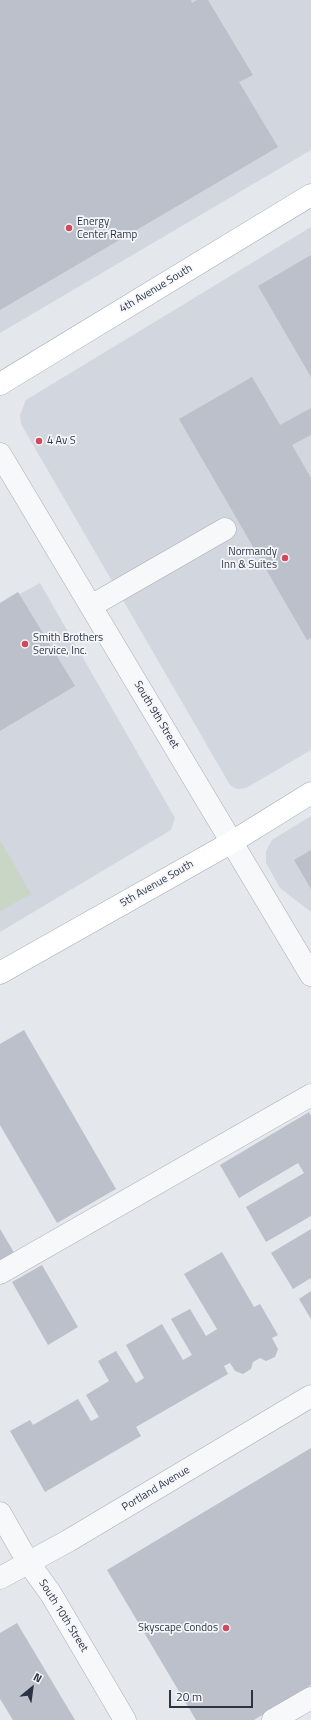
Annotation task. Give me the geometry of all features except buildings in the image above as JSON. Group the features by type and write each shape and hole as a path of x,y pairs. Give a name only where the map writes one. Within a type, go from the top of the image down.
{"main road":[{"name":"4th Avenue South","path":"0,384 311,195"},
{"name":"5th Avenue South","path":"0,972 232,842 311,793"}],"street":[{"name":"South 9th Street","path":"0,454 311,976"},
{"path":"91,606 225,529"},
{"path":"0,1273 311,1095"},
{"name":"Portland Avenue","path":"0,1578 68,1541 311,1396"},
{"name":"South 10th Street","path":"0,1514 28,1562 51,1594 125,1720"},
{"path":"273,1720 311,1698"}],"shaded area":[{"name":"Energy Center Ramp","path":"0,0 311,0 311,150 0,333"},
{"path":"311,227 311,750 246,788 237,789 230,785 21,424 20,415 26,400"},
{"path":"40,583 175,818 171,830 0,932 0,605"},
{"path":"311,816 311,912 280,888 266,863 266,851 272,840"}],"green space":[{"path":"0,840 31,894 0,911"}],"place":[{"name":"Energy Center Ramp","path":"69,228"},
{"name":"4 Av S","path":"39,441"},
{"name":"Normandy Inn & Suites","path":"285,558"},
{"name":"Smith Brothers Service, Inc.","path":"25,644"},
{"name":"Skyscape Condos","path":"226,1628"}]}
